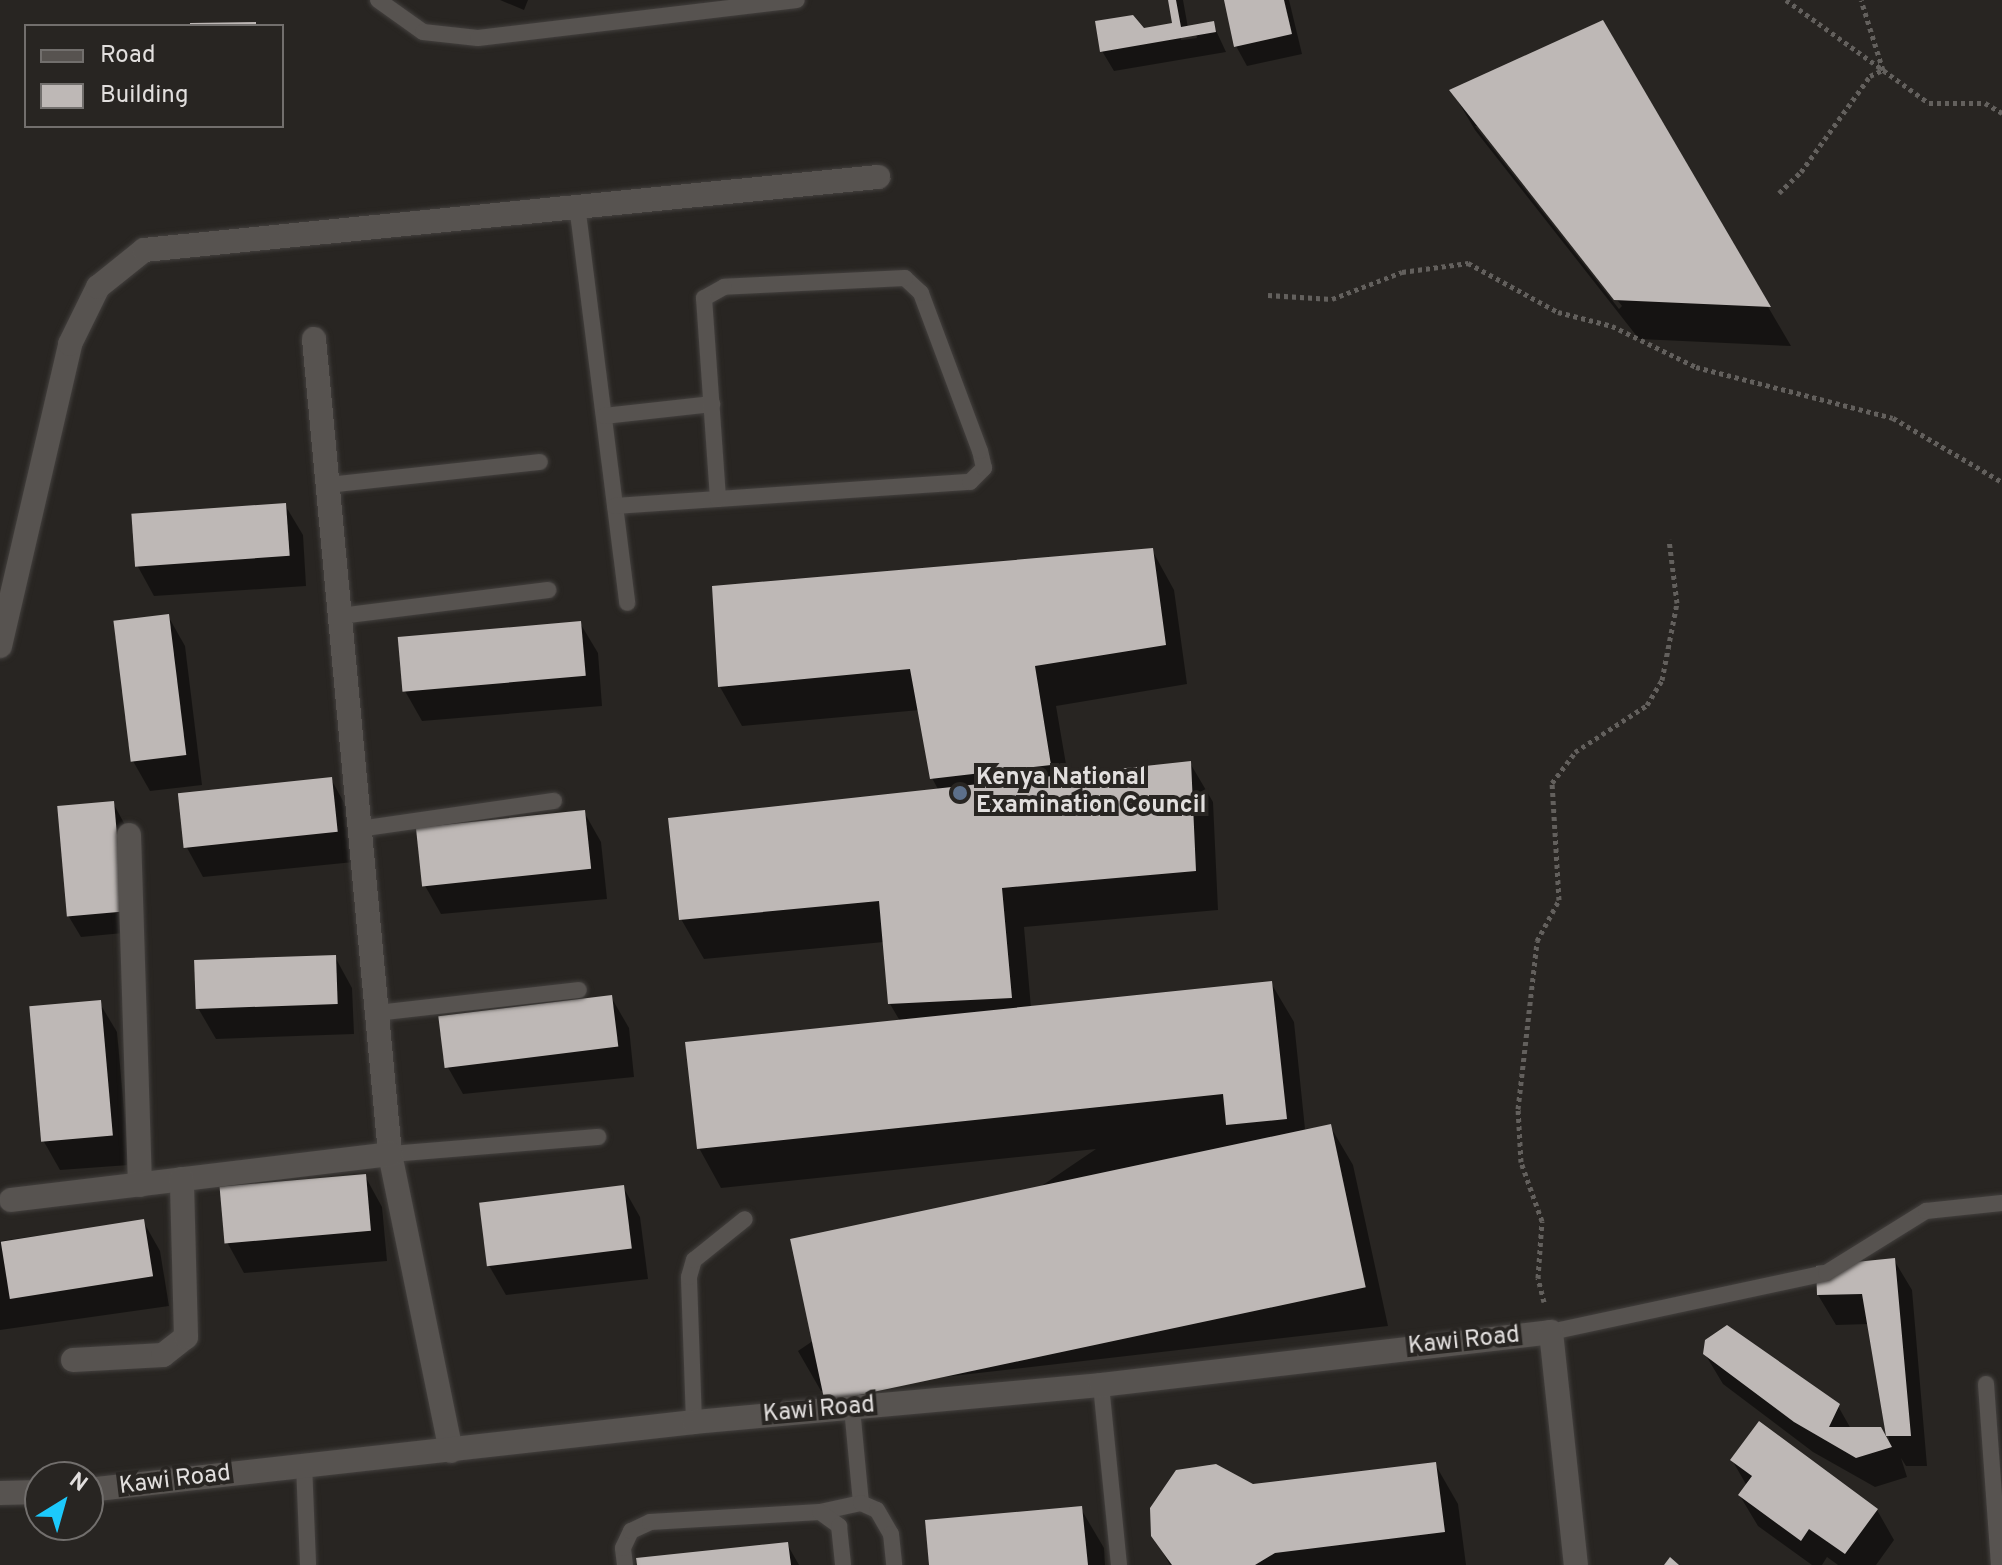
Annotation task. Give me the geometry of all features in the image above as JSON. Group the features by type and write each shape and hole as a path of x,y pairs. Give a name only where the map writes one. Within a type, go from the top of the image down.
{"street":[{"path":"0,646 70,344 98,287 113,270 144,250 181,243 878,177"},
{"path":"314,339 390,1154 451,1451"},
{"path":"129,835 140,1185"},
{"path":"11,1200 390,1154"},
{"path":"73,1360 163,1355 186,1337 182,1179"},
{"path":"1551,1332 1576,1565"},
{"name":"Kawi Road","path":"104,1489 136,1488 304,1464 451,1451 694,1422 1101,1385 1551,1332"},
{"path":"0,1493 24,1492"}],"lane":[{"path":"378,0 423,32 478,38 797,0"},
{"path":"577,205 627,603"},
{"path":"615,506 970,482 984,468 921,293 905,278 724,287 704,298 718,499"},
{"path":"604,416 712,404"},
{"path":"328,485 540,462"},
{"path":"340,616 548,590"},
{"path":"359,829 554,801"},
{"path":"377,1013 579,990"},
{"path":"390,1154 598,1137"},
{"path":"1551,1332 1826,1273 1926,1211 2002,1203"},
{"path":"694,1422 689,1277 694,1260 745,1219"},
{"path":"1986,1384 1999,1565"},
{"path":"1101,1385 1119,1565"},
{"path":"852,1408 861,1503"},
{"path":"304,1464 308,1565"},
{"path":"625,1565 623,1548 631,1531 650,1522 820,1512 861,1503 877,1510 891,1534 894,1565"},
{"path":"820,1512 839,1526 843,1565"}],"path":[{"path":"1786,0 1929,103 1985,103 2002,113"},
{"path":"1861,0 1883,70"},
{"path":"1779,193 1801,172 1870,76 1883,70"},
{"path":"1268,295 1332,299 1402,272 1468,263 1558,312 1612,326 1696,367 1893,418 2002,482"},
{"path":"1551,1332 1538,1278 1542,1221 1521,1162 1518,1109 1537,941 1559,900 1552,783 1575,752 1647,705 1662,680 1677,603 1669,540"}],"building":[{"path":"1168,0 1176,0 1181,27 1214,21 1216,32 1100,52 1095,21 1133,15 1144,28 1172,23"},
{"path":"1224,0 1284,0 1292,34 1234,47"},
{"path":"1603,20 1771,307 1614,300 1449,90"},
{"path":"256,22 256,24 190,24"},
{"path":"286,503 290,556 135,567 131,514"},
{"path":"1153,548 1166,645 1035,666 1051,765 930,779 910,669 718,687 712,586"},
{"path":"169,614 186,755 131,762 113,621"},
{"path":"581,621 586,676 402,692 398,637"},
{"path":"1191,761 1196,871 1002,888 1012,998 888,1004 879,901 679,920 668,818"},
{"path":"332,777 338,832 184,848 178,793"},
{"path":"114,801 124,912 67,917 57,806"},
{"path":"585,810 591,869 422,886 416,828"},
{"path":"336,955 338,1004 196,1009 194,960"},
{"path":"1272,981 1287,1119 1226,1125 1223,1094 697,1149 685,1042"},
{"path":"612,995 618,1047 445,1068 438,1016"},
{"path":"101,1000 113,1135 41,1142 29,1006"},
{"path":"1331,1124 1366,1287 825,1402 790,1239"},
{"path":"366,1174 371,1231 225,1244 220,1187"},
{"path":"624,1185 632,1249 487,1266 479,1203"},
{"path":"144,1219 153,1276 10,1299 1,1242"},
{"path":"1895,1258 1911,1436 1886,1436 1862,1294 1817,1295 1816,1266"},
{"path":"1727,1325 1840,1404 1829,1427 1881,1427 1892,1447 1856,1458 1794,1422 1703,1354 1705,1340"},
{"path":"1759,1421 1878,1509 1845,1554 1809,1529 1801,1541 1738,1495 1752,1476 1730,1460"},
{"path":"1436,1462 1445,1532 1275,1553 1255,1565 1172,1565 1151,1536 1150,1508 1176,1470 1216,1464 1253,1484"},
{"path":"1082,1506 1088,1565 929,1565 925,1520"},
{"path":"788,1542 791,1565 637,1565 636,1558"},
{"path":"1670,1557 1679,1565 1664,1565"}],"place":[{"name":"Kenya National Examination Council","path":"960,793"}]}
